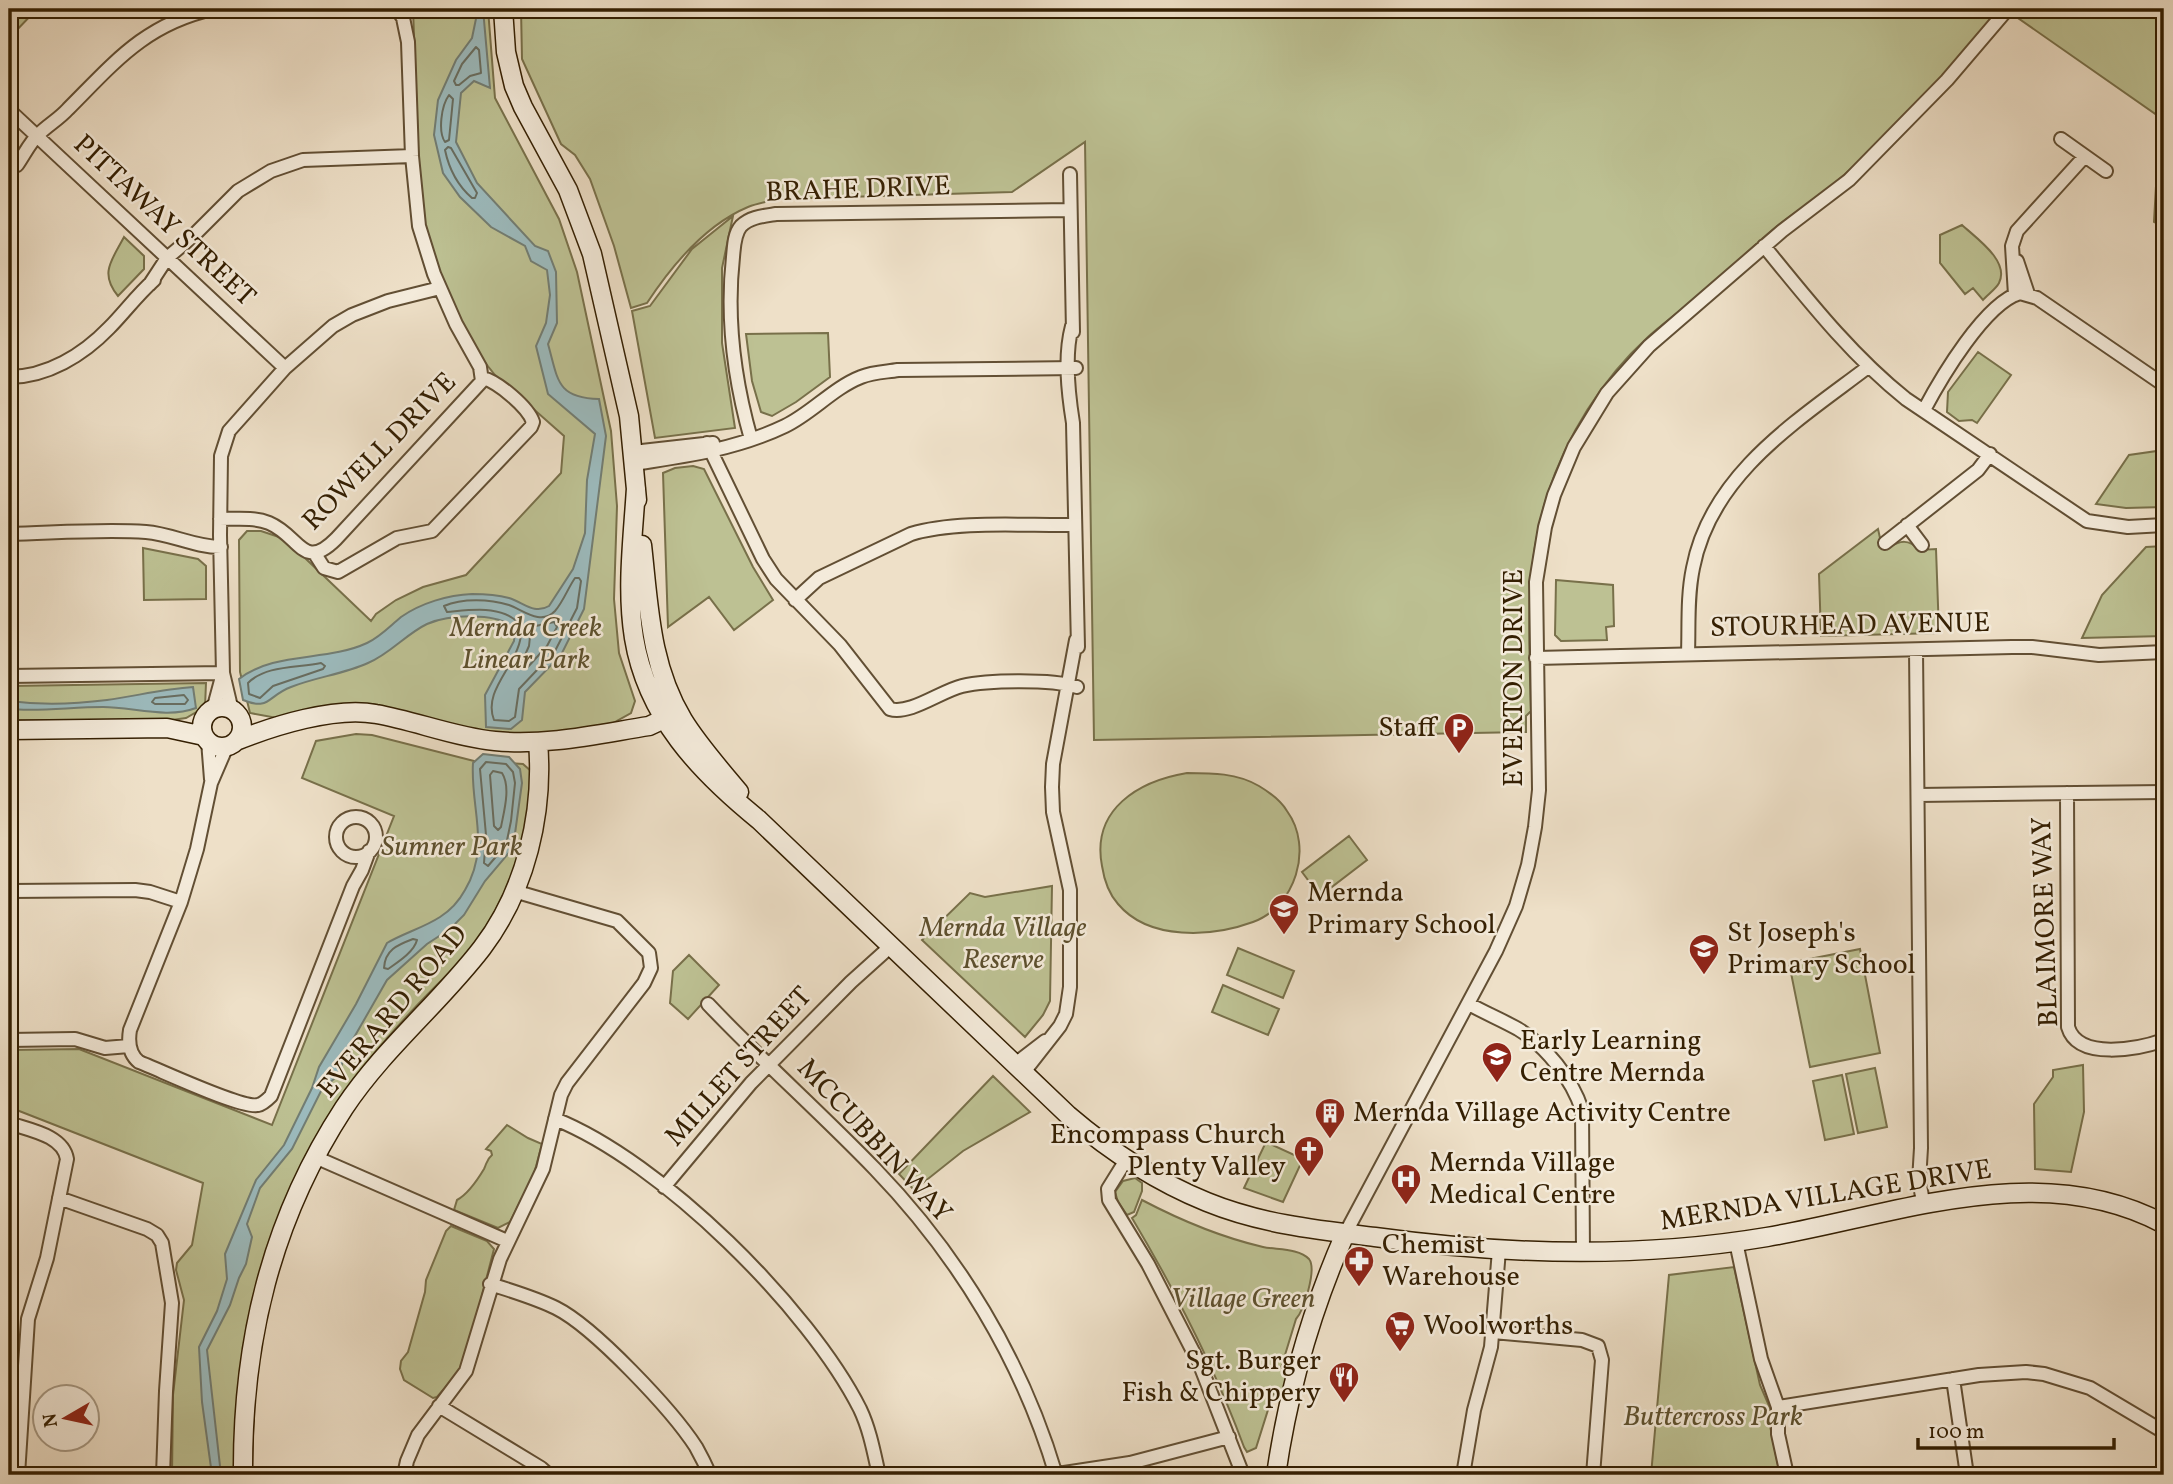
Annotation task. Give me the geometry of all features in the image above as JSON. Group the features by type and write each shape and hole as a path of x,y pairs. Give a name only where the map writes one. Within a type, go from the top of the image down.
{"street":[{"path":"13,169 131,46 173,22 213,9"},
{"name":"ROWELL DRIVE","path":"397,9 403,18 408,42"},
{"name":"ROWELL DRIVE","path":"220,519 262,520 283,531 306,551 315,554 326,550 483,377 440,289 419,226 412,156 408,42 410,22 406,9"},
{"name":"MERNDA VILLAGE DRIVE","path":"503,9 506,52 514,86 568,190 592,254 624,394 634,458 636,488 631,583 634,639 640,663 687,752 708,776 760,820 1019,1068 1090,1133 1126,1160 1166,1183 1231,1210 1275,1223 1345,1234 1499,1250 1583,1253 1658,1250 1736,1242 1976,1195 2018,1192 2094,1199 2164,1224"},
{"name":"EVERTON DRIVE","path":"1345,1234 1508,926 1528,865 1539,790 1536,582 1539,557 1555,495 1574,447 1607,393 1649,346 1765,246 1830,196 1877,153 1947,80 2005,12"},
{"name":"PITTAWAY STREET","path":"9,110 285,368"},
{"path":"2061,139 2105,171"},
{"path":"9,377 36,373 75,356 108,329 193,236 238,191 254,180 288,164 312,160 412,156"},
{"path":"2021,294 2012,253 2013,238 2085,156"},
{"path":"1019,1068 1051,1037 1066,1014 1070,976 1070,890 1053,812 1052,788 1053,764 1060,731 1069,713 1079,656 1076,640 1073,423 1077,400 1072,368 1075,339 1072,326 1070,174"},
{"name":"BRAHE DRIVE","path":"751,439 736,376 730,312 737,232 750,219 786,214 1070,210"},
{"path":"1765,246 1840,338 1868,367 1906,399 2087,521 2127,527 2164,525"},
{"path":"353,886 355,872 347,854 338,846 336,834 341,823 352,817 364,819 373,828 375,840 353,886 271,1096 265,1102 257,1105 239,1102 139,1062 131,1054 130,1030 181,902 197,849 211,783 239,736 241,725 234,713 223,673 220,465 223,443 238,418 313,341 352,315 388,301 440,289"},
{"path":"1923,410 1966,342 2004,301 2021,294 2066,317 2164,384"},
{"path":"1688,654 1693,565 1718,503 1732,482 1758,454 1868,367"},
{"path":"634,458 709,448 751,439 806,415 860,377 878,373 898,370 1072,368"},
{"path":"315,554 324,568 338,572 397,538 432,531 447,517 531,428 533,422 530,415 497,384 483,377"},
{"path":"709,448 763,559 780,584 840,645 886,706 896,711 905,710 945,691 965,685 1041,682 1073,685"},
{"path":"1885,543 1978,470 1990,454"},
{"path":"795,600 819,578 924,530 1075,525"},
{"path":"1907,525 1922,545"},
{"path":"9,534 147,532 186,542 221,542"},
{"name":"STOURHEAD AVENUE","path":"1536,658 2032,647 2066,653 2113,656 2164,652"},
{"path":"1916,650 1921,1158 1919,1181 1928,1205"},
{"path":"9,676 223,673"},
{"path":"211,783 202,724 210,711 223,673"},
{"path":"167,728 210,711 226,708 234,713 281,726"},
{"path":"9,730 167,728 206,739 217,747 281,726 326,715 360,712 404,720 447,733 516,743 649,726 666,710"},
{"name":"EVERARD ROAD","path":"243,1475 245,1390 256,1320 284,1225 316,1157 345,1107 382,1058 483,946 514,891 534,830 539,783 538,742"},
{"path":"1918,795 2164,792"},
{"name":"BLAIMORE WAY","path":"2067,793 2068,1027 2071,1035 2077,1044 2101,1048 2145,1047 2164,1040"},
{"path":"347,854 359,856 369,851"},
{"path":"9,891 135,891 150,892 181,902"},
{"path":"404,1475 418,1434 466,1371 475,1347 490,1284 507,1241 543,1169 561,1095 567,1083 650,973 651,960 646,948 617,920 514,891"},
{"name":"MILLET STREET","path":"664,1187 734,1102 888,943"},
{"name":"MCCUBBIN WAY","path":"708,1004 876,1170 919,1220 963,1278 1019,1377 1046,1441 1054,1475"},
{"path":"1469,1004 1534,1041 1566,1077 1577,1095 1582,1110 1583,1253"},
{"path":"9,1040 75,1039 105,1048 129,1046"},
{"path":"555,1119 595,1138 664,1187 720,1234 761,1276 832,1364 866,1423 879,1475"},
{"path":"9,1123 56,1140 65,1150 67,1159 47,1258 28,1319 18,1475"},
{"path":"316,1157 507,1241"},
{"path":"1126,1160 1108,1189 1109,1200 1148,1264 1200,1365 1243,1475"},
{"path":"59,1198 147,1229 162,1243 172,1303 163,1475"},
{"path":"1276,1475 1300,1354 1345,1234"},
{"path":"1736,1242 1761,1359 1778,1407 1779,1434 1787,1475"},
{"path":"1463,1475 1474,1410 1493,1332 1499,1250"},
{"path":"490,1284 555,1307 574,1319 636,1377 668,1413 695,1446 710,1475"},
{"path":"1493,1332 1582,1340 1598,1346 1602,1360 1593,1475"},
{"path":"1778,1407 2007,1371 2044,1374 2090,1388 2164,1432"},
{"path":"1953,1379 1967,1475"},
{"path":"439,1406 549,1475"},
{"path":"1054,1475 1130,1463 1229,1437"}],"green space":[{"path":"9,9 37,9 12,35 9,32"},
{"name":"Mernda Creek Linear Park","path":"413,9 488,9 495,98 559,219 577,272 611,431 617,506 614,599 619,653 635,701 631,713 613,723 529,737 476,731 373,704 342,704 277,718 250,713 240,672 239,540 247,531 261,531 285,539 371,621 376,614 396,600 423,587 466,575 561,473 564,436 495,375 479,355 440,276 427,237 420,199"},
{"path":"521,9 1999,9 1939,80 1874,148 1823,193 1775,228 1710,287 1648,337 1615,371 1587,410 1564,452 1540,522 1531,576 1531,711 1526,716 1526,732 1094,740 1085,142 1012,192 780,199 752,206 732,215 704,235 667,274 647,303 631,308 614,246 590,179 575,155 561,144 522,59"},
{"path":"2005,9 2164,9 2164,120"},
{"path":"2164,183 2164,227 2154,222 2156,186"},
{"path":"733,216 722,268 722,343 735,428 655,438 632,311 650,306 692,249"},
{"path":"1962,225 1983,243 2000,266 1999,283 1983,300 1973,288 1965,294 1940,263 1940,235"},
{"path":"124,237 144,256 144,269 118,296 112,288 108,273"},
{"path":"828,333 830,377 772,416 761,412 752,381 746,334"},
{"path":"1978,352 2011,375 1977,423 1972,420 1959,421 1947,412 1948,392"},
{"path":"2164,450 2164,507 2126,508 2096,504 2129,455"},
{"path":"693,466 704,469 753,567 773,600 734,630 709,597 668,627 663,473 675,468"},
{"path":"1878,529 1880,538 1888,548 1904,542 1920,550 1936,549 1939,633 1821,636 1819,574"},
{"path":"2164,546 2164,636 2082,638 2102,595 2146,547"},
{"path":"143,548 198,559 206,566 206,599 144,600"},
{"path":"1556,580 1613,585 1614,626 1606,627 1607,640 1561,641 1555,635"},
{"path":"206,683 205,707 186,718 9,720 9,686"},
{"name":"Sumner Park","path":"356,734 372,735 474,761 523,764 532,772 520,852 508,884 474,945 403,1020 360,1071 314,1143 292,1187 273,1232 248,1325 240,1373 235,1475 172,1475 173,1395 184,1300 176,1270 177,1263 192,1245 203,1183 9,1107 9,1050 79,1049 272,1125 394,816 302,778 316,741"},
{"path":"1187,773 1224,775 1251,782 1278,800 1295,826 1299,842 1296,875 1280,904 1253,922 1200,933 1164,930 1146,925 1131,916 1118,904 1110,891 1103,871 1101,846 1104,829 1111,814 1122,801 1136,791 1169,777"},
{"path":"1349,836 1367,860 1320,896 1302,872"},
{"name":"Mernda Village Reserve","path":"1052,886 1050,1001 1043,1015 1025,1037 922,940 970,893 985,897"},
{"path":"1238,948 1294,971 1283,998 1227,975"},
{"path":"1860,949 1880,1053 1810,1067 1789,963"},
{"path":"689,955 719,985 688,1019 670,1003 673,971"},
{"path":"1223,985 1279,1009 1268,1035 1212,1012"},
{"path":"2083,1065 2084,1112 2071,1172 2035,1169 2034,1104 2053,1077 2053,1070"},
{"path":"1875,1068 1887,1127 1858,1133 1846,1074"},
{"path":"1842,1075 1854,1134 1825,1140 1813,1081"},
{"path":"993,1076 1030,1112 963,1151 914,1190 899,1174"},
{"path":"507,1125 542,1144 534,1174 510,1222 498,1228 454,1210 457,1200 472,1186 492,1155 491,1151 486,1149"},
{"path":"1266,1142 1303,1159 1283,1202 1244,1188"},
{"path":"1135,1178 1142,1183 1142,1191 1134,1212 1127,1215 1115,1192 1123,1181"},
{"name":"Village Green","path":"1142,1200 1216,1233 1263,1247 1293,1251 1309,1259 1311,1271 1308,1289 1281,1368 1287,1377 1284,1396 1273,1394 1256,1448 1247,1452 1193,1330 1132,1218"},
{"path":"451,1226 487,1241 494,1249 471,1338 459,1372 437,1397 433,1398 404,1380 400,1369 401,1361 408,1352 426,1280 446,1231"},
{"name":"Buttercross Park","path":"1734,1267 1760,1385 1770,1408 1770,1426 1780,1475 1651,1475 1669,1275"}],"water":[{"path":"478,9 483,9 490,88 474,81 461,93 456,142 477,183 535,246 548,251 556,272 557,323 548,344 557,377 574,395 599,399 606,436 584,609 561,655 525,692 522,720 511,729 486,727 485,695 514,641 515,629 497,619 485,617 447,618 427,624 384,655 368,663 291,687 264,703 252,703 243,700 239,679 253,670 268,664 335,653 367,643 409,612 444,598 496,595 533,608 549,606 573,569 585,533 587,480 595,434 548,394 536,346 546,323 550,295 547,270 531,261 525,246 491,227 460,197 443,173 434,135 438,100 456,60 472,38"},
{"path":"193,687 196,708 185,711 162,713 114,707 9,709 9,701 83,702"},
{"path":"483,754 509,757 520,769 522,783 513,848 485,881 464,915 387,980 352,1041 337,1076 321,1091 292,1149 260,1188 247,1224 252,1237 246,1264 230,1305 207,1350 221,1475 212,1475 202,1402 199,1347 217,1311 227,1279 225,1254 256,1180 284,1145 312,1088 319,1067 356,1004 387,943 440,917 454,905 465,890 477,858 478,827 473,763"}],"place":[{"name":"Staff","path":"1459,755"},
{"name":"Mernda Primary School","path":"1284,936"},
{"name":"St Joseph's Primary School","path":"1704,976"},
{"name":"Early Learning Centre Mernda","path":"1497,1084"},
{"name":"Mernda Village Activity Centre","path":"1330,1140"},
{"name":"Encompass Church Plenty Valley","path":"1309,1178"},
{"name":"Mernda Village Medical Centre","path":"1406,1206"},
{"name":"Chemist Warehouse","path":"1359,1288"},
{"name":"Woolworths","path":"1400,1353"},
{"name":"Sgt. Burger Fish & Chippery","path":"1344,1404"}]}
